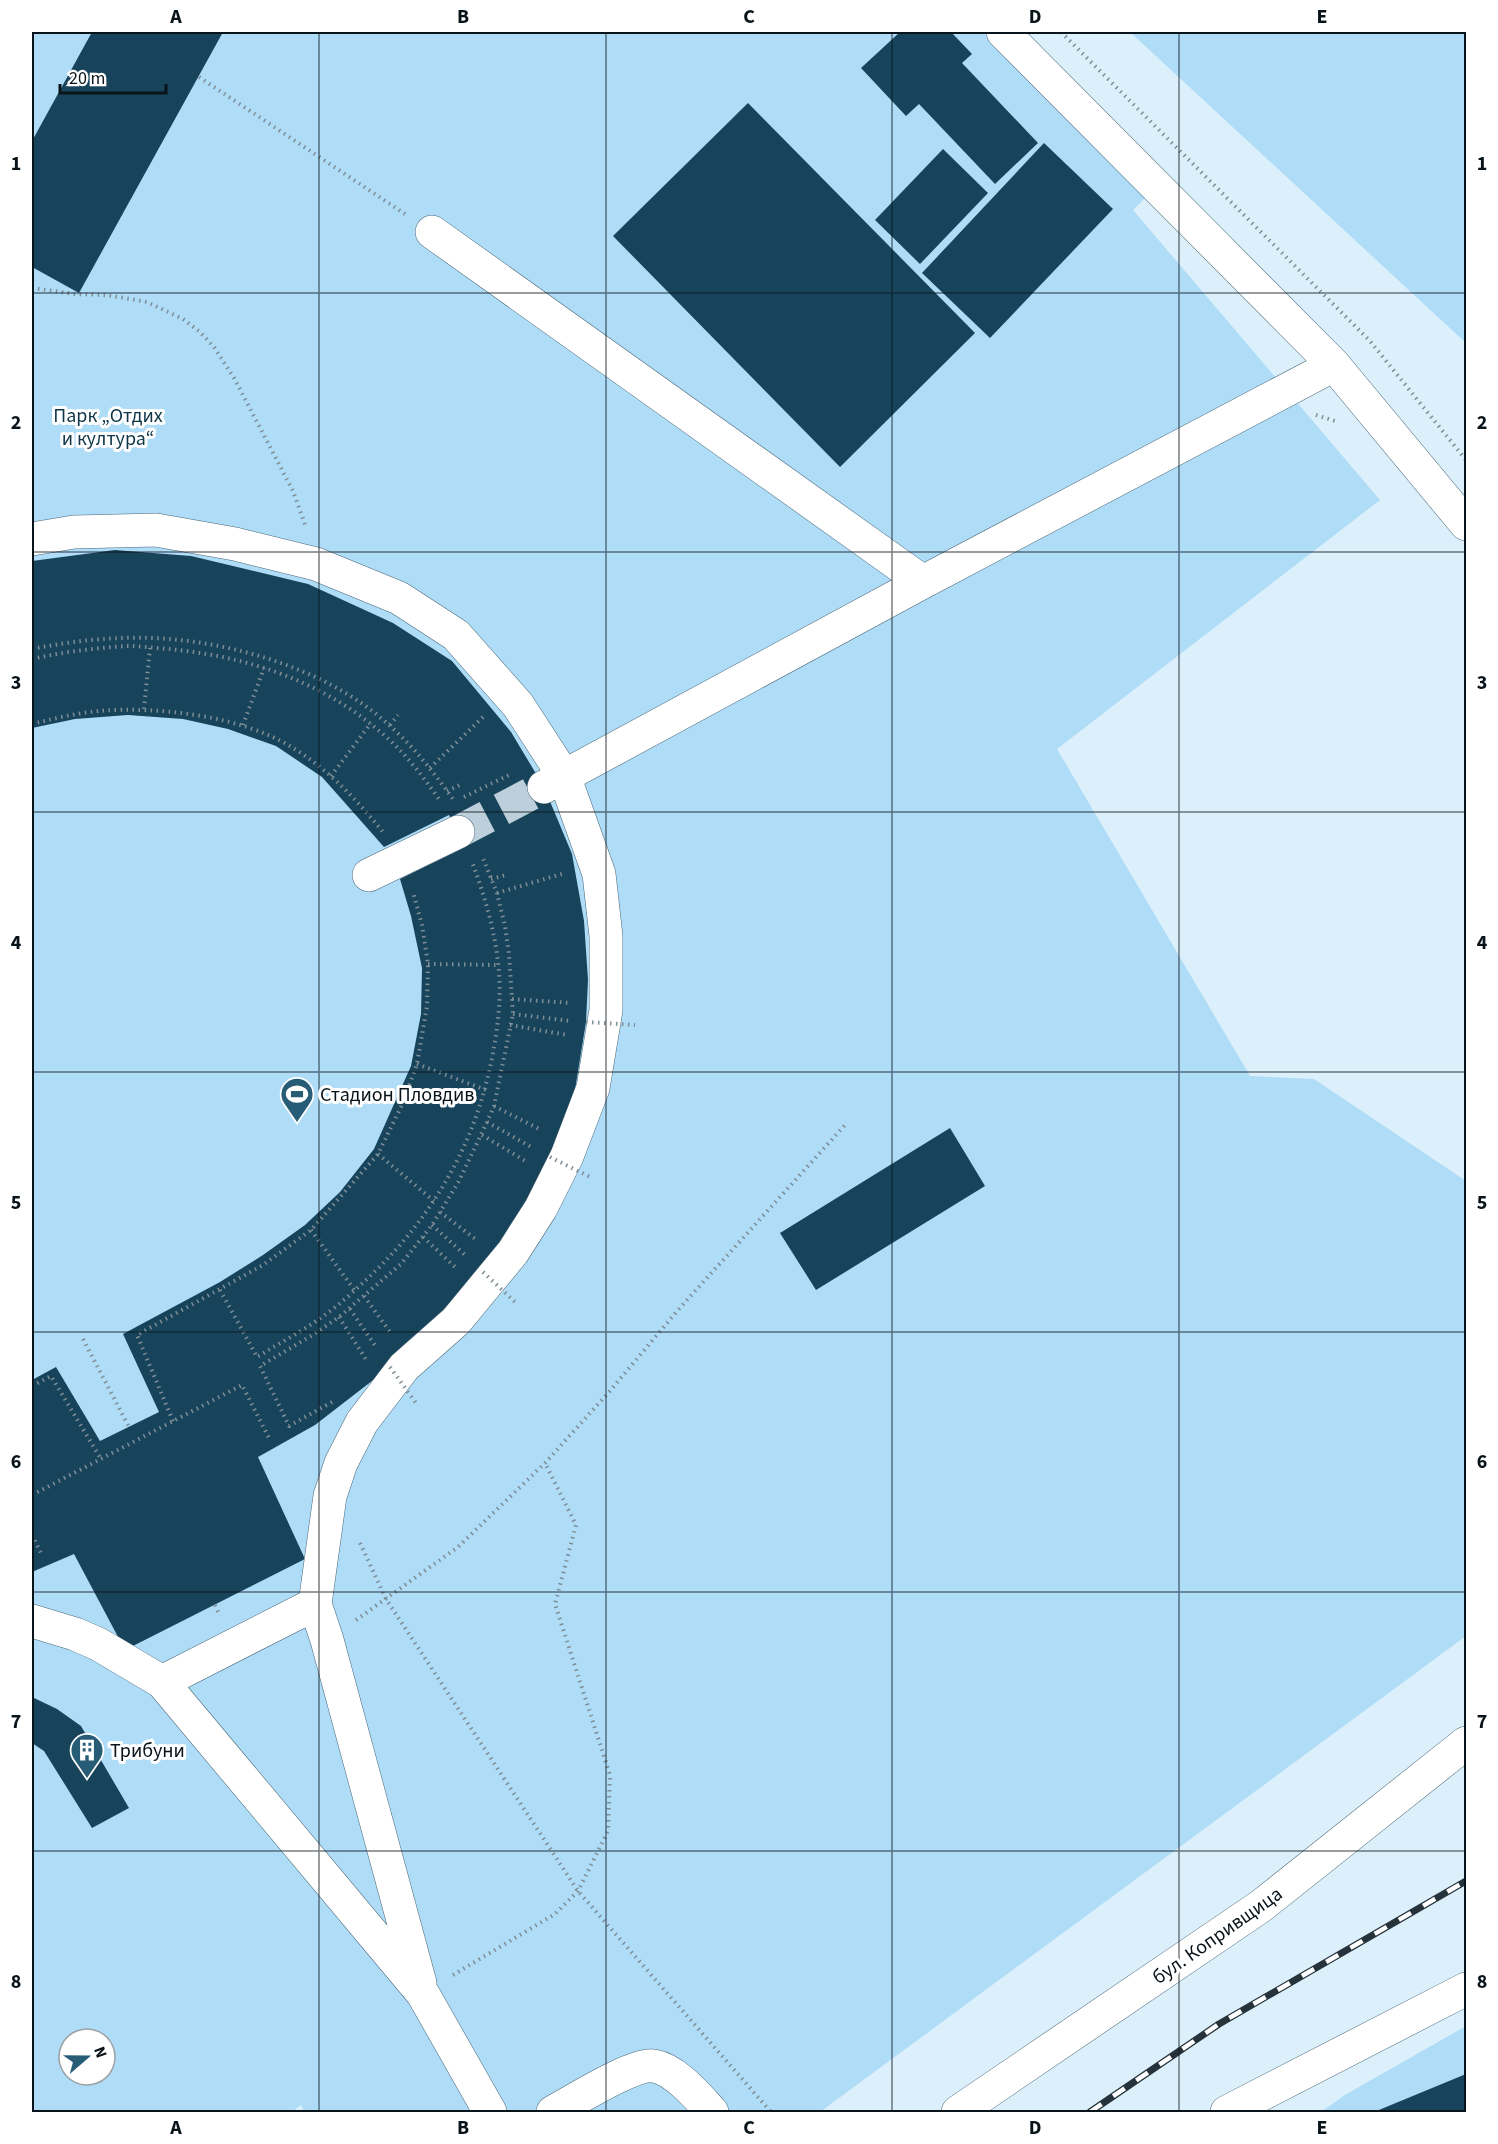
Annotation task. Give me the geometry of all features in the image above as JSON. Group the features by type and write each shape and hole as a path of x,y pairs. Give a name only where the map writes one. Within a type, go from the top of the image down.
{"main road":[{"path":"1004,32 1334,365 1467,524"},
{"path":"432,232 923,582"},
{"path":"554,782 923,582 1334,365"},
{"path":"32,539 74,532 156,531 235,544 316,564 399,598 456,635 518,705 598,874 606,936 606,1010 593,1088 567,1156 541,1208 513,1252 456,1321 404,1367 362,1422 341,1463 330,1496 315,1604 327,1640 423,1994"},
{"path":"369,875 460,829"},
{"path":"162,1682 315,1604"},
{"path":"32,1621 75,1634 98,1644 162,1682 423,1994 490,2112"},
{"name":"бул. Копривщица","path":"958,2112 1261,1906 1467,1743"},
{"path":"1227,2112 1467,1989"},
{"path":"553,2112 624,2073 654,2066 681,2079 712,2112"}],"path":[{"path":"1061,32 1370,341 1467,460"},
{"path":"199,76 432,232"},
{"path":"32,288 75,294 107,295 147,302 183,319 200,332 224,361 277,459 293,491 308,532 316,564"},
{"path":"1307,411 1336,422 1400,378"},
{"path":"32,649 69,642 124,637 186,641 231,649 284,663 340,689 390,725 430,768 455,801 512,773"},
{"path":"32,659 64,652 128,646 150,648 234,659 296,680 326,694 371,723 416,766 460,829 491,879 497,893 509,954 513,1014 494,1106 459,1181 432,1225 401,1264 339,1317 260,1366 289,1426"},
{"path":"144,710 150,648"},
{"path":"243,725 264,668"},
{"path":"480,708 492,723"},
{"path":"32,724 98,711 144,710 243,725 265,733 294,748 331,776 355,798 380,828 400,860 411,885 422,925 428,963 427,1006 417,1064 401,1107 378,1154 311,1230 263,1265 137,1335 172,1421"},
{"path":"390,725 398,715"},
{"path":"430,768 485,715"},
{"path":"331,776 371,723"},
{"path":"447,791 462,784"},
{"path":"220,1290 256,1357 323,1317 386,1262 411,1233 452,1173 474,1125 486,1090 499,1007 498,965 484,893 472,860"},
{"path":"497,893 564,873"},
{"path":"491,879 506,875"},
{"path":"428,963 498,965"},
{"path":"512,999 578,1004"},
{"path":"513,1014 635,1025"},
{"path":"616,1034 619,1023"},
{"path":"510,1025 576,1036"},
{"path":"417,1064 486,1090"},
{"path":"494,1106 551,1135"},
{"path":"487,1122 539,1151"},
{"path":"327,1640 458,1547 545,1463 678,1310 845,1125"},
{"path":"482,1135 536,1167"},
{"path":"378,1154 434,1201"},
{"path":"549,1157 590,1177"},
{"path":"570,1178 579,1160"},
{"path":"440,1212 482,1244"},
{"path":"432,1225 466,1256"},
{"path":"311,1230 355,1291"},
{"path":"423,1237 460,1272"},
{"path":"483,1272 515,1302"},
{"path":"496,1300 509,1282"},
{"path":"364,1296 395,1340"},
{"path":"350,1308 377,1348"},
{"path":"339,1317 368,1362"},
{"path":"83,1339 129,1427"},
{"path":"383,1358 416,1403"},
{"path":"32,1386 51,1376 101,1459"},
{"path":"32,1495 242,1385 269,1438"},
{"path":"400,1393 407,1387"},
{"path":"423,1994 555,1914 578,1892 608,1831 610,1775 555,1604 576,1525 545,1463"},
{"path":"32,1535 41,1553"},
{"path":"358,1538 386,1599 578,1892 771,2112"}],"green space":[{"name":"Парк „Отдих и култура“","path":"32,32 983,32 1146,197 1133,210 1380,500 1057,749 1250,1076 1314,1079 1466,1181 1466,1636 820,2112 304,2112 301,2105 292,2112 32,2112"},
{"path":"1130,32 1466,32 1466,343"},
{"path":"1466,2026 1466,2112 1321,2112 1345,2095"}],"building":[{"path":"92,32 223,32 79,293 32,267 32,141"},
{"path":"900,32 951,32 972,54 962,63 1038,143 995,184 919,104 906,116 861,68"},
{"path":"748,103 975,333 840,467 613,236"},
{"path":"1044,143 1113,209 990,338 922,273"},
{"path":"943,149 988,193 920,264 875,220"},
{"name":"Стадион Пловдив","path":"115,550 191,556 308,584 393,623 452,661 511,732 544,787 572,854 584,921 588,980 586,1022 575,1090 550,1157 523,1210 483,1272 390,1367 315,1425 258,1457 305,1559 125,1650 74,1554 32,1572 32,1380 56,1367 100,1441 159,1412 123,1334 220,1282 263,1255 305,1225 340,1192 374,1149 411,1066 421,1014 422,968 400,879 465,847 449,815 384,847 322,777 276,746 228,729 183,719 128,715 75,719 32,728 32,561"},
{"path":"950,1128 985,1186 816,1290 780,1233"},
{"name":"Трибуни","path":"32,1697 57,1709 81,1726 129,1808 92,1828 44,1751 32,1743"},
{"path":"1466,2074 1466,2112 1374,2112"}],"tunnel":[{"path":"458,832 544,787"}],"railway":[{"path":"1090,2112 1219,2024 1466,1881"}],"place":[{"name":"Стадион Пловдив","path":"297,1123"},
{"name":"Трибуни","path":"87,1779"}]}
